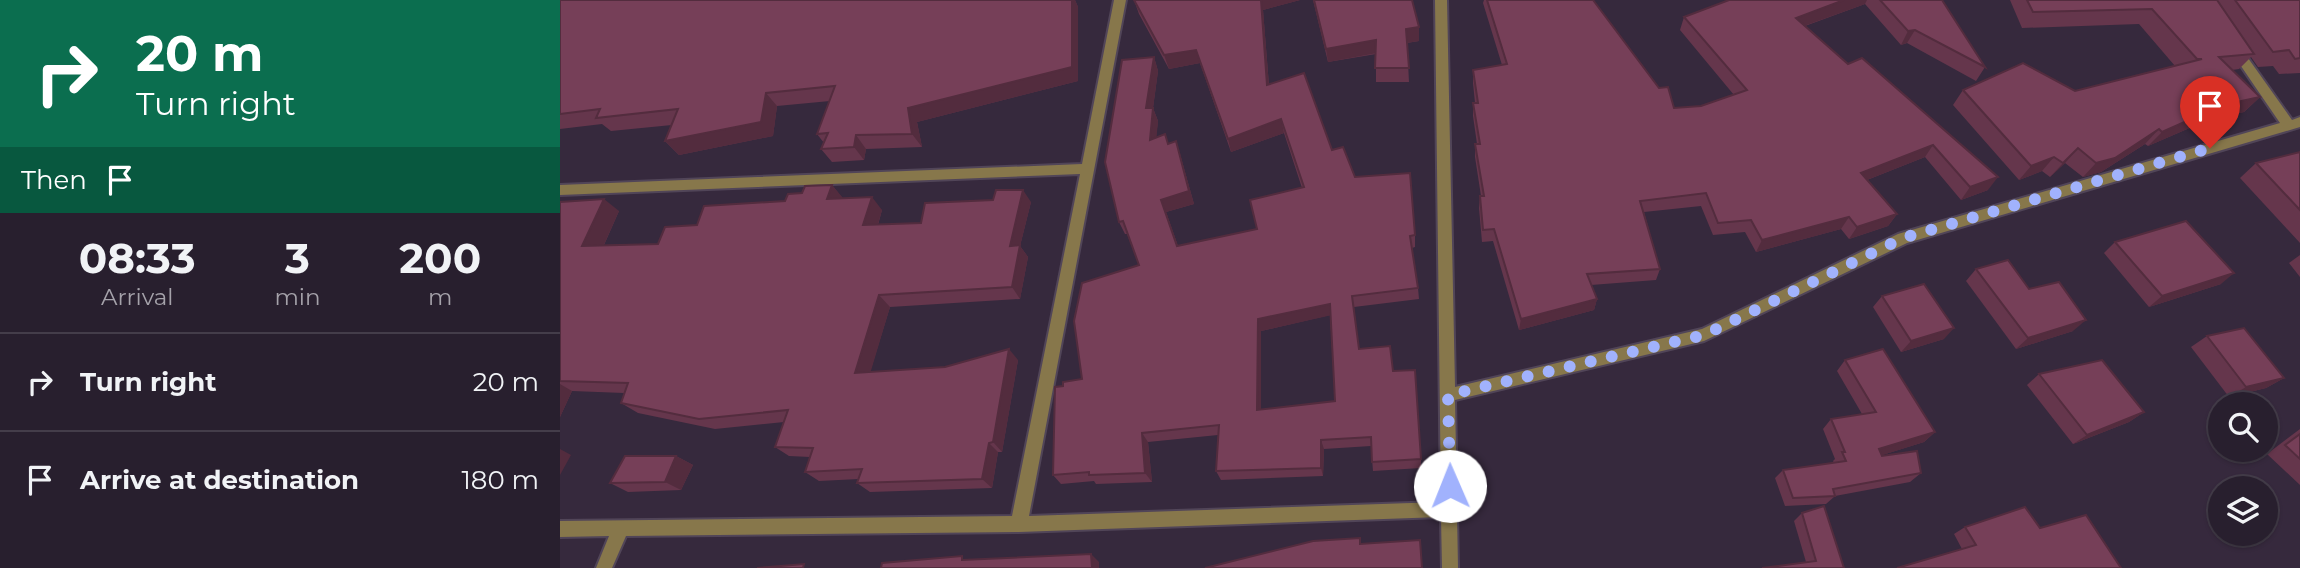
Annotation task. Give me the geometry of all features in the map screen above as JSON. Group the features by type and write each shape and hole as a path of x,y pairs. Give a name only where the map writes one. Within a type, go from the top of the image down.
{"street":[{"path":"1019,524 1121,0"},
{"path":"1441,0 1450,568"},
{"path":"1448,395 1704,335 1903,238 2294,123 2225,34"},
{"path":"560,190 1089,169"},
{"path":"560,529 1019,524 1451,509"},
{"path":"604,568 621,528"}],"building":[{"path":"560,0 1072,0 1072,67 908,108 912,134 856,135 854,147 821,149 828,133 817,134 835,86 766,93 761,122 665,141 678,109 596,118 600,109 560,114"},
{"path":"1134,0 1261,0 1267,85 1304,73 1332,150 1343,147 1355,177 1410,173 1415,235 1410,236 1418,288 1352,296 1359,349 1390,346 1393,371 1415,370 1421,459 1372,462 1371,437 1321,440 1321,468 1216,471 1219,425 1142,433 1145,473 1089,475 1089,472 1053,475 1055,387 1063,386 1063,382 1082,379 1074,321 1082,283 1139,265 1123,221 1119,222 1105,162 1122,60 1154,57 1146,108 1153,108 1150,140 1165,134 1168,144 1176,141 1189,191 1161,200 1177,246 1257,229 1250,200 1304,187 1281,119 1228,139 1196,50 1164,55","holes":["1330,304 1335,401 1257,410 1258,319"]},
{"path":"1314,0 1412,0 1419,27 1406,29 1409,68 1375,68 1376,40 1326,49"},
{"path":"1487,0 1593,0 1659,88 1668,87 1674,108 1701,106 1747,90 1684,17 1729,0 1844,0 1796,18 1848,64 1862,58 1998,177 1970,187 1933,145 1861,173 1897,214 1857,227 1849,217 1762,240 1751,220 1718,223 1706,193 1640,201 1660,269 1587,274 1597,299 1521,319 1494,229 1483,230 1480,196 1484,196 1475,144 1480,144 1473,103 1478,103 1473,70 1507,64"},
{"path":"1880,0 1942,0 1985,67 1915,30 1908,31"},
{"path":"2027,0 2217,0 2254,54 2219,57 2260,97 2223,105 2162,132 2159,129 2115,158 2096,163 2078,148 2063,163 2054,157 2031,166 1963,90 2023,63 2075,91 2202,59 2197,59 2152,9 2033,12"},
{"path":"2235,0 2300,0 2300,58 2295,59 2289,50 2273,52"},
{"path":"2300,152 2300,210 2256,163"},
{"path":"832,185 827,199 872,197 863,225 921,223 925,203 993,200 996,190 1023,190 1010,246 1020,245 1012,287 879,295 855,373 945,367 1009,349 993,442 989,443 982,479 857,483 862,469 805,472 813,448 775,447 788,410 699,419 621,403 628,383 560,381 560,202 604,199 582,246 658,244 665,227 697,225 704,206 785,201 788,194 802,193 805,186"},
{"path":"2186,221 2234,273 2162,296 2115,242"},
{"path":"2008,260 2029,289 2059,282 2086,320 2028,338 1976,269"},
{"path":"1924,284 1954,328 1911,341 1882,296"},
{"path":"2244,328 2284,378 2246,387 2207,336"},
{"path":"1883,349 1935,432 1879,449 1882,456 1917,451 1921,473 1833,489 1835,496 1793,498 1783,470 1846,461 1831,419 1876,412 1845,360"},
{"path":"2102,360 2144,412 2087,435 2039,374"},
{"path":"2300,434 2300,459 2285,445"},
{"path":"625,456 676,456 665,482 610,483"},
{"path":"1824,506 1844,568 1762,568 1816,561 1802,513"},
{"path":"2025,507 2040,528 2086,515 2121,568 1897,568 1976,545 1965,527"},
{"path":"1360,538 1360,544 1420,540 1422,568 1205,568 1313,541"},
{"path":"1091,554 1092,568 881,568 882,563 962,556 962,560"},
{"path":"804,564 803,568 757,568"}],"route":[{"path":"1450,486 1448,395 1704,335 1772,304 1822,275 1903,238 2210,148"}]}
